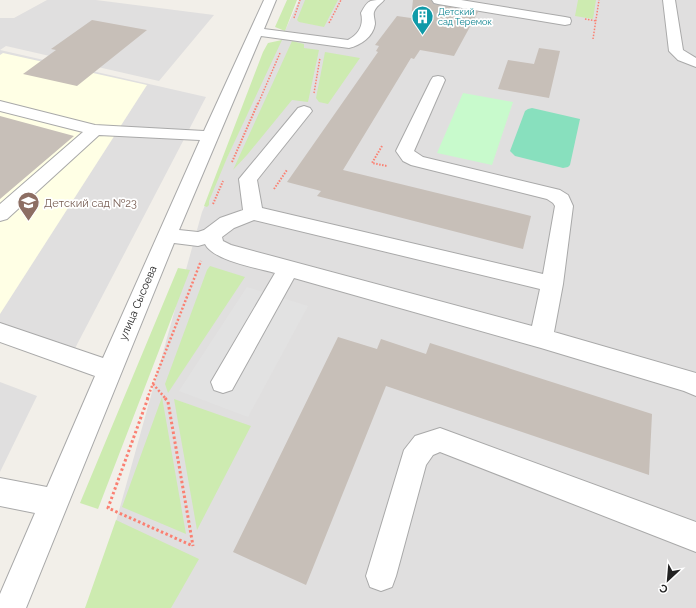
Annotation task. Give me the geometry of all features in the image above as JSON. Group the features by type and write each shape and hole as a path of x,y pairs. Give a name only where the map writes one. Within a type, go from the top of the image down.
{"street":[{"name":"улица Сысоева","path":"10,608 167,236 270,0"},
{"path":"257,32 349,44 356,41 370,26 370,19 367,13 371,5 378,0"},
{"path":"438,0 565,21"},
{"path":"669,0 676,51 683,57 696,63"},
{"path":"438,80 405,151 409,157 553,194 560,199 564,206 552,284 541,338"},
{"path":"253,213 248,179 308,103"},
{"path":"0,106 95,130 211,136"},
{"path":"0,214 95,130"},
{"path":"204,237 227,222 253,213 552,284"},
{"path":"167,236 204,237 224,251 541,338 691,382 696,386"},
{"path":"223,382 289,268"},
{"path":"0,332 110,371"},
{"path":"381,576 414,458 424,445 440,440 696,537"},
{"path":"0,492 55,503"}],"path":[{"path":"230,166 288,36 300,0"},
{"path":"329,23 341,0"},
{"path":"593,39 599,0"},
{"path":"308,103 320,57"},
{"path":"384,143 372,163 388,166"},
{"path":"273,190 291,164"},
{"path":"153,384 168,402 193,546 108,508 153,384 202,258 204,237 224,181"}],"shaded area":[{"path":"47,0 96,0 214,15 159,81 6,46 0,50 0,18 14,18"},
{"path":"299,0 696,0 696,608 92,608 202,212"},
{"path":"0,50 206,97 71,356 0,329"},
{"name":"Детский сад №23","path":"3,53 147,85 0,314 0,55"},
{"path":"247,287 308,306 248,417 179,391"},
{"path":"0,382 37,396 0,472"}],"green space":[{"path":"287,0 297,0 285,31 275,27"},
{"path":"305,0 338,0 324,27 299,22 297,20"},
{"path":"578,0 596,0 593,19 575,16"},
{"path":"282,40 227,158 209,201 209,205 207,207 204,206 263,52 268,43"},
{"path":"292,41 304,44 304,48 319,50 308,102 292,100 233,170"},
{"path":"325,52 360,58 328,104 319,102 316,98"},
{"path":"463,93 513,102 492,165 437,153"},
{"path":"532,108 580,119 570,165 568,167 563,168 515,156 510,151 525,111"},
{"path":"210,266 245,277 168,393 165,384 207,270"},
{"path":"178,268 190,270 98,509 80,503"},
{"path":"162,397 186,534 122,507"},
{"path":"174,399 251,426 197,530"},
{"path":"116,520 199,559 171,608 85,608"}],"building":[{"path":"413,0 431,0 434,4 478,12 454,56 420,50 414,59 411,58 343,170 531,216 523,249 317,196 321,191 287,182 378,52 376,51 379,46 375,45 397,16 411,18"},
{"path":"92,20 147,30 77,86 23,74 56,50 51,49"},
{"path":"539,48 560,51 549,98 498,89 508,60 534,64"},
{"path":"0,116 74,136 0,199"},
{"path":"338,337 377,349 381,339 426,354 430,343 652,414 649,475 386,386 306,585 233,552"}],"place":[{"name":"Детский сад Теремок","path":"423,36"},
{"name":"Детский сад №23","path":"29,222"}]}
